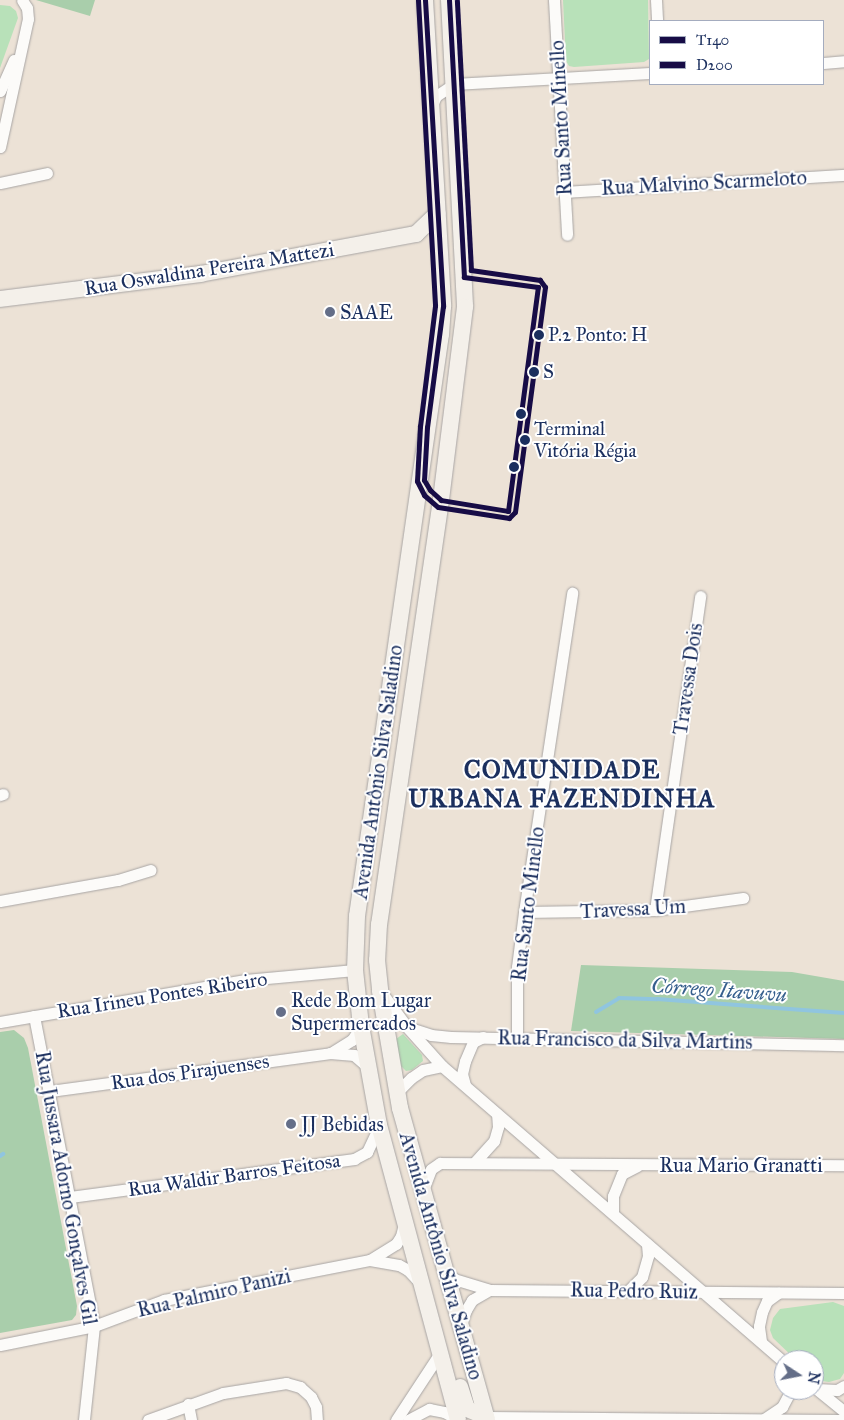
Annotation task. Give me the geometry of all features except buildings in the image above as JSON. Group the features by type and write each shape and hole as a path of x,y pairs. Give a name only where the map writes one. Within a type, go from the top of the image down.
{"main road":[{"name":"Avenida Antônio Silva Saladino","path":"425,0 443,306 360,899 355,970 361,1026 379,1121 421,1286 458,1420"},
{"name":"Avenida Antônio Silva Saladino","path":"449,0 466,307 441,500 380,924 378,960 380,991 406,1134 447,1271 486,1418"},
{"path":"438,213 416,234 440,245"},
{"name":"Rua Oswaldina Pereira Mattezi","path":"0,299 200,274 416,234"},
{"path":"379,1121 397,1092"},
{"path":"421,1286 436,1309 464,1403 471,1412 486,1418"}],"street":[{"path":"0,147 28,19 27,8 22,0"},
{"name":"Rua Santo Minello","path":"554,0 560,78 567,235"},
{"path":"656,0 657,20"},
{"path":"0,91 24,35"},
{"path":"824,62 844,61"},
{"path":"431,107 436,96 454,84 649,73"},
{"path":"0,180 47,173"},
{"name":"Rua Malvino Scarmeloto","path":"565,192 844,175"},
{"name":"Rua Santo Minello","path":"517,1038 517,966 572,593"},
{"name":"Travessa Dois","path":"655,910 700,596"},
{"path":"0,901 118,880 150,870"},
{"name":"Travessa Um","path":"524,912 655,910 743,898"},
{"name":"Rua Irineu Pontes Ribeiro","path":"0,1022 245,980 355,970"},
{"path":"380,991 442,1066 774,1353"},
{"name":"Rua Jussara Adorno Gonçalves Gil","path":"34,1016 94,1326 84,1420"},
{"name":"Rua dos Pirajuenses","path":"330,1054 346,1045 361,1026"},
{"name":"Rua Francisco da Silva Martins","path":"407,1026 431,1036 844,1045"},
{"path":"465,1085 462,1074 465,1061 473,1042 483,1036"},
{"name":"Rua dos Pirajuenses","path":"50,1091 330,1054 354,1056 368,1067"},
{"path":"397,1092 411,1078 423,1070 442,1066"},
{"path":"474,1163 494,1141 498,1122 497,1114"},
{"name":"Rua Waldir Barros Feitosa","path":"70,1197 354,1159 367,1152 379,1121"},
{"name":"Rua Mario Granatti","path":"423,1190 427,1176 435,1165 440,1163 844,1165"},
{"name":"Rua Mario Granatti","path":"613,1213 613,1196 622,1174 638,1165"},
{"name":"Rua Palmiro Panizi","path":"0,1345 94,1326 164,1300 370,1260 396,1244 404,1230 405,1220"},
{"path":"628,1291 642,1277 648,1256 647,1244"},
{"name":"Rua Palmiro Panizi","path":"370,1260 399,1266 408,1270 421,1286"},
{"name":"Rua Pedro Ruiz","path":"447,1271 454,1279 489,1290 844,1293"},
{"path":"461,1325 472,1300 489,1290"},
{"path":"761,1341 759,1326 762,1312 767,1300 779,1293"},
{"path":"396,1420 440,1353"},
{"path":"148,1420 188,1404 232,1391 286,1383 300,1387 311,1397 316,1407 317,1420"},
{"path":"824,1389 837,1390 844,1386"},
{"path":"824,1395 844,1411"},
{"path":"763,1420 782,1407 786,1400"},
{"path":"188,1404 191,1420"},
{"path":"408,1420 429,1408 444,1412 458,1420"},
{"path":"486,1418 840,1420"}],"green space":[{"path":"36,0 95,0 90,16"},
{"path":"563,0 648,0 649,59 644,62 569,66 566,61"},
{"path":"0,5 10,6 16,11 18,18 0,68"},
{"path":"581,965 792,972 844,981 844,1039 571,1031"},
{"path":"14,1030 24,1038 28,1048 77,1306 76,1315 72,1320 0,1333 0,1032"},
{"path":"403,1034 422,1055 423,1061 412,1070 406,1071 400,1065 396,1039"},
{"path":"833,1302 844,1306 844,1373 840,1379 824,1381 824,1350 786,1350 773,1338 770,1330 773,1318 780,1309"}],"waterway":[{"name":"Córrego Itavuvu","path":"596,1012 619,998 657,999 844,1013"}],"transit line":[{"name":"D200","path":"418,0 435,306 420,426 417,481 424,495 438,507 509,518 515,512 545,287 540,280 471,270 457,0"},
{"name":"T140","path":"425,0 443,306 427,427 424,480 430,490 441,500 508,511 538,287 464,277 449,0"}],"place":[{"name":"SAAE","path":"330,312"},
{"name":"P.2 Ponto: H","path":"539,335"},
{"name":"S","path":"534,372"},
{"name":"Terminal Vitória Régia","path":"525,440"},
{"name":"Rede Bom Lugar Supermercados","path":"281,1012"},
{"name":"JJ Bebidas","path":"291,1124"}],"district":[{"name":"COMUNIDADE URBANA FAZENDINHA","path":"562,786"}]}
